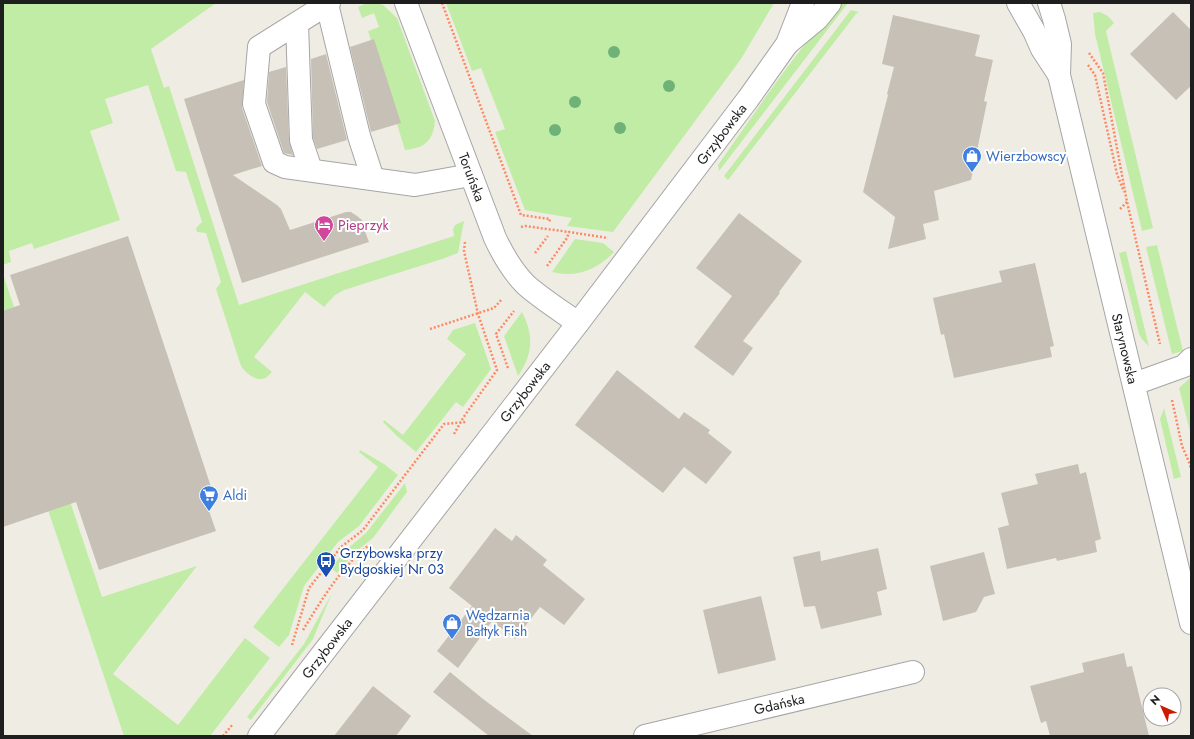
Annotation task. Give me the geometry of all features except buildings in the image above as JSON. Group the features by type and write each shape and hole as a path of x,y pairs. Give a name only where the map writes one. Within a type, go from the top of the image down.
{"street":[{"name":"Toruńska","path":"406,3 495,238 504,257 530,289 578,323"},
{"name":"Grzybowska","path":"259,736 578,323 748,99 787,44 803,3"},
{"name":"Grzybowska","path":"787,44 817,19 830,3"},
{"name":"Starynowska","path":"1018,3 1034,31 1042,49 1059,75"},
{"name":"Starynowska","path":"1049,3 1060,44 1059,75 1191,623"},
{"path":"373,179 359,136 328,4 259,47 254,104 274,162 285,167 415,185 471,175"},
{"path":"296,24 301,140 311,170"},
{"path":"1134,384 1184,366 1191,359"},
{"name":"Gdańska","path":"645,736 913,672"}],"path":[{"path":"442,3 521,214 550,219 549,223"},
{"path":"1088,50 1090,56 1102,73 1127,202 1182,446 1191,469"},
{"path":"1087,62 1094,75 1117,174 1127,202"},
{"path":"538,228 569,232"},
{"path":"451,438 463,418 497,370 478,314 464,251 466,235"},
{"path":"534,254 548,236"},
{"path":"430,329 494,308 503,298"},
{"path":"510,374 496,334 518,306"},
{"path":"298,637 290,650 309,588 341,546 363,530 444,424 472,421"},
{"path":"302,630 327,592 357,555 368,546"},
{"path":"223,736 236,719"}],"green space":[{"path":"3,3 216,3 151,49 164,88 169,86 239,305 454,236 453,230 455,225 464,221 458,253 344,290 335,295 324,307 305,292 254,357 272,372 264,379 252,377 241,366 216,289 221,282 206,233 197,232 196,228 202,222 186,172 176,171 148,85 105,99 113,123 90,131 120,220 34,249 32,243 9,251 11,262 3,265"},
{"path":"367,3 377,3 383,5 397,18 435,121 432,134 427,142 412,149 405,150 368,31 379,27 374,13 362,18 358,7"},
{"path":"446,3 774,3 741,59 613,232 567,226 572,218 525,210 495,132 505,129 481,68 472,71"},
{"path":"840,3 848,3 719,171 718,165 776,82 823,22"},
{"path":"851,10 859,12 728,180 724,176"},
{"path":"1100,12 1108,16 1114,23 1106,31 1153,228 1142,231 1095,34 1093,13"},
{"path":"575,239 603,243 614,252 601,264 586,271 569,274 552,272"},
{"path":"1157,245 1183,351 1172,354 1146,247"},
{"path":"1126,251 1149,347 1139,334 1119,253"},
{"path":"3,274 14,307 11,308 22,341 17,343 102,597 197,566 113,674 178,725 245,638 270,658 210,736 124,736 36,474 3,401"},
{"path":"522,312 529,329 530,345 527,360 518,376 504,336"},
{"path":"475,323 491,369 463,407 456,402 416,452 383,422 384,420 403,435 466,354 447,339 453,330"},
{"path":"1191,377 1191,435 1179,388"},
{"path":"1164,408 1181,477 1174,479 1160,419"},
{"path":"360,450 384,464 398,475 359,526 338,542 304,586 289,635 279,647 253,627 378,467 359,452"},
{"path":"405,483 407,492 373,538 354,553 337,573 331,568 346,550 366,533"},
{"path":"332,593 313,639 251,720 247,717 304,644"}],"place":[{"name":"Wierzbowscy","path":"972,173"},
{"name":"Pieprzyk","path":"324,242"},
{"name":"Aldi","path":"209,512"},
{"name":"Grzybowska przy Bydgoskiej Nr 03","path":"326,578"},
{"name":"Wędzarnia Bałtyk Fish","path":"452,640"}]}
